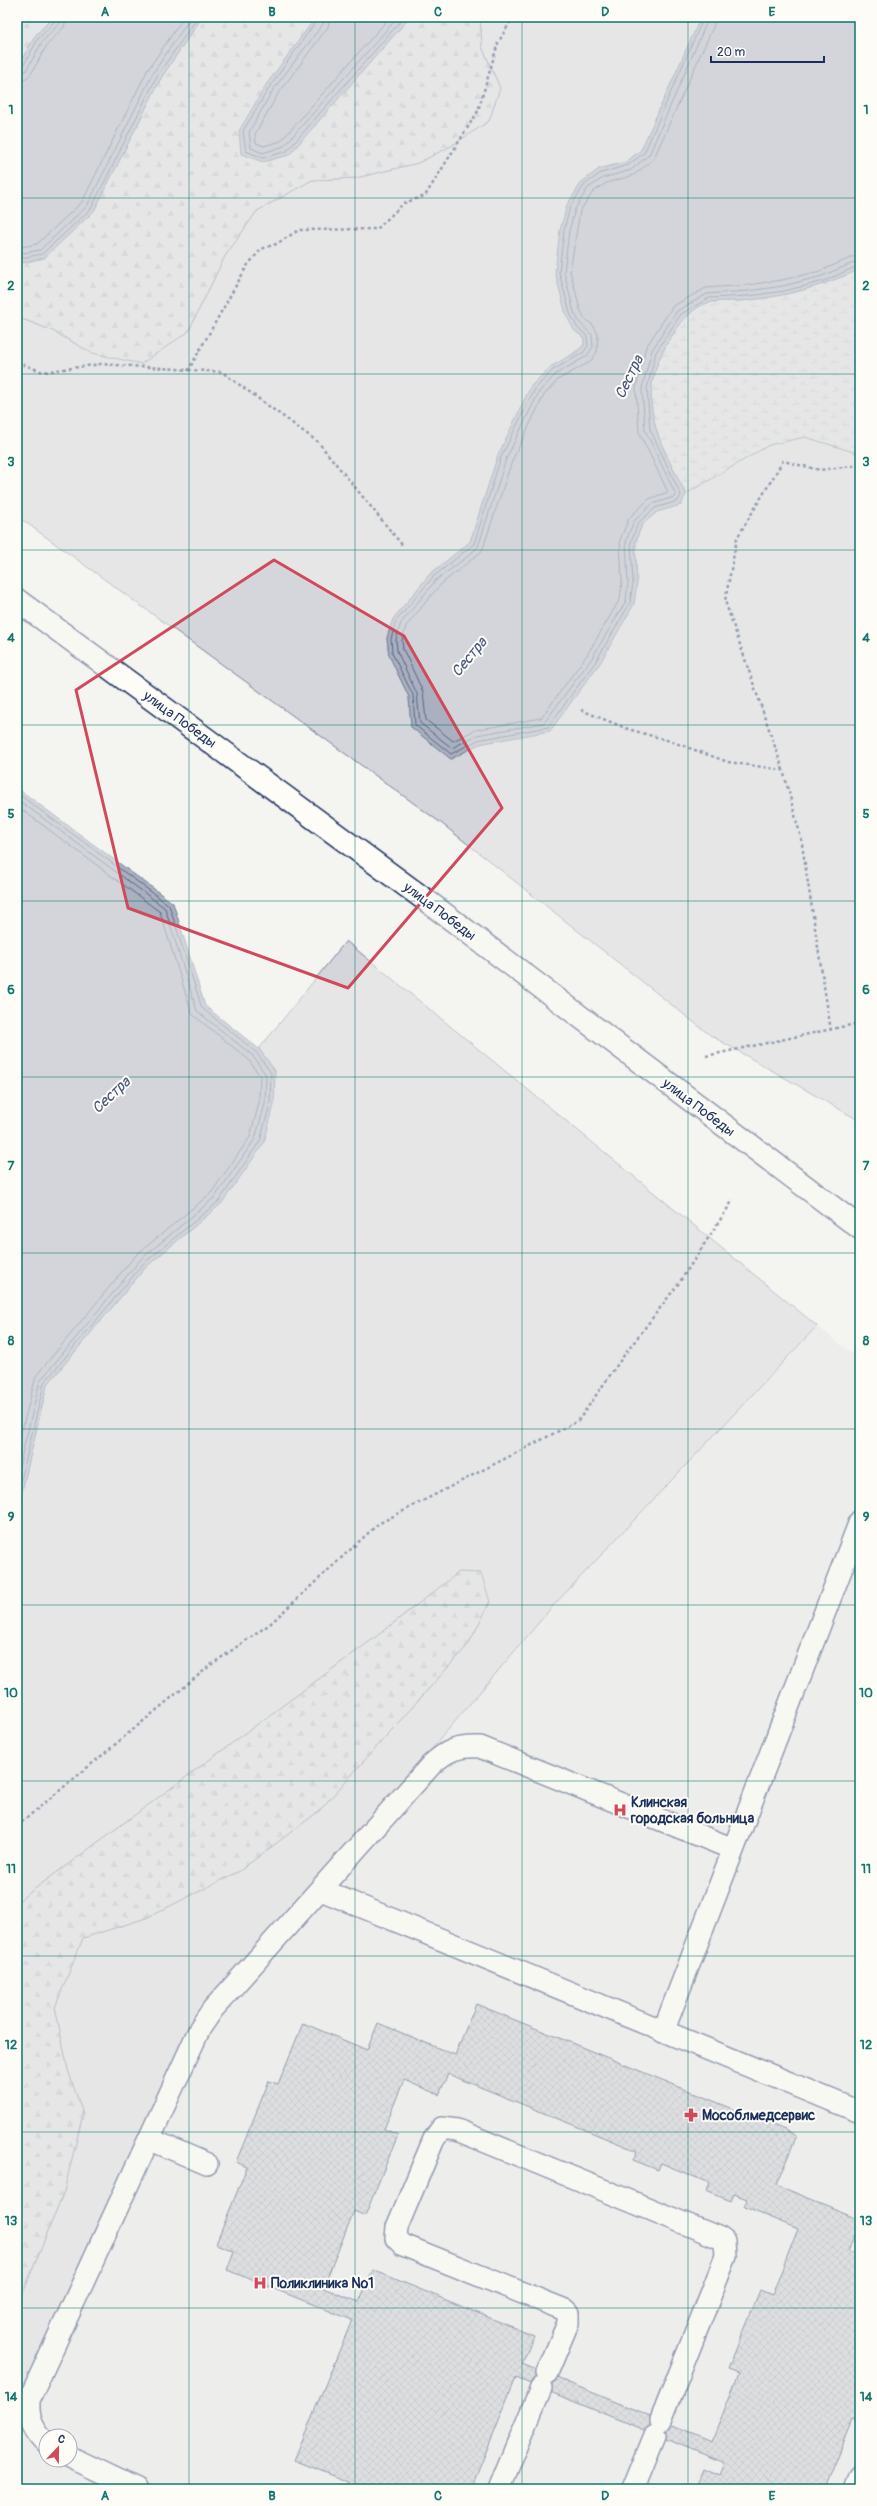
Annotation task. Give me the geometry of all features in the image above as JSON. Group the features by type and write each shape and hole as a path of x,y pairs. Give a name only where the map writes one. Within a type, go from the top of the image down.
{"street":[{"name":"улица Победы","path":"17,600 435,907 860,1228"}],"lane":[{"path":"663,2032 860,1521"},
{"path":"38,2434 32,2427 29,2414 29,2400 200,2028 213,2009 321,1890 431,1765 443,1754 463,1747 480,1747 733,1849"},
{"path":"321,1890 860,2112"},
{"path":"499,2489 568,2323 568,2313 565,2310 403,2245 396,2238 397,2227 434,2139 442,2128 457,2130 720,2238 725,2242 726,2256 633,2489"},
{"path":"149,2139 207,2164"},
{"path":"78,2461 137,2489"},
{"path":"855,2489 860,2476"}],"path":[{"path":"188,371 247,266 261,249 276,244 299,230 377,229 404,203 425,196 478,111 498,43 513,17"},
{"path":"17,362 44,372 101,364 188,371 222,372 318,442 403,546"},
{"path":"831,1031 801,838 783,770 724,600 737,538 783,461 820,470 860,465"},
{"path":"581,710 628,729 670,741 728,762 783,770"},
{"path":"706,1056 831,1031 860,1023"},
{"path":"17,1826 212,1664 270,1624 378,1524 578,1421 622,1358 680,1283 733,1200"}],"highlighted area":[{"path":"274,560 404,636 502,808 348,988 128,908 76,690"}],"shaded area":[{"name":"Клинская городская больница","path":"817,1326 860,1360 860,2489 17,2489 17,2423 208,2013 552,1607"}],"green space":[{"path":"17,17 53,17 35,36 17,68"},
{"path":"202,17 316,17 266,85 289,154 410,17 480,17 482,47 500,88 489,121 451,146 418,163 356,178 312,180 257,211 225,256 188,332 141,364 92,353 51,330 17,317 17,264 44,258 94,211 161,78"},
{"path":"480,17 701,17 641,150 626,162 599,169 582,182 567,205 574,330 584,338 584,345 571,355 498,455 470,542 430,574 393,619 387,638 389,655 409,697 411,727 451,759 479,744 507,738 637,583 636,543 642,526 648,518 656,512 681,505 668,460 825,285 860,269 860,1121 710,1035 441,823 17,516 17,317 51,330 92,353 188,332 225,256 257,211 312,180 356,178 418,163 451,146 489,121 500,88 482,47"},
{"path":"860,269 860,454 805,437 769,445 686,494 658,434 653,416 651,397 654,377 661,356 680,324 693,310 711,302 745,301 793,292 820,285"},
{"path":"346,941 817,1326 552,1607 208,2013 17,2423 17,2308 64,2191 83,2114 68,2070 55,2007 83,1938 146,1918 238,1872 319,1811 468,1645 490,1602 416,1605 377,1636 17,1902 17,1512 47,1385 146,1267 222,1203 275,1071 259,1049"},
{"path":"459,1572 481,1573 490,1602 468,1645 319,1811 238,1872 146,1918 83,1938 55,2007 68,2070 83,2114 64,2191 17,2308 17,1902 377,1636"}],"water":[{"path":"53,17 202,17 161,78 94,211 44,258 17,264 17,68 35,36"},
{"path":"316,17 410,17 289,155 263,162 241,154 239,131 266,85"},
{"name":"Сестра","path":"701,17 860,17 860,269 820,285 793,292 745,301 711,302 693,310 684,319 673,334 661,356 654,377 651,397 653,416 658,434 686,494 681,505 657,512 642,525 635,542 637,583 634,604 600,663 550,731 479,744 451,759 411,727 409,697 389,655 387,638 393,619 430,574 470,542 498,455 531,386 550,367 580,350 584,345 584,338 574,330 566,315 555,272 560,230 567,205 582,182 599,169 626,162 641,150"},
{"name":"Сестра","path":"17,788 173,903 205,1006 259,1049 275,1071 274,1105 264,1143 222,1203 146,1267 47,1385 17,1512"}],"building":[{"path":"476,2004 797,2135 776,2185 860,2219 848,2252 860,2257 860,2422 852,2419 825,2486 831,2489 695,2489 704,2468 720,2475 725,2463 516,2378 471,2489 346,2489 349,2482 294,2460 352,2320 227,2270 234,2251 216,2244 247,2167 236,2162 269,2081 278,2084 303,2023 367,2050 378,2023 455,2055","holes":["448,2074 637,2151 633,2160 658,2170 661,2163 709,2183 706,2191 731,2201 734,2194 747,2199 744,2207 798,2229 772,2295 760,2290 728,2369 739,2373 712,2441 522,2364 534,2336 373,2270 359,2302 323,2288 354,2211 365,2216 398,2135 384,2129 404,2080 439,2095"]}],"place":[{"name":"Клинская городская больница","path":"620,1810"},
{"name":"Мособлмедсервис","path":"691,2115"},
{"name":"Поликлиника №1","path":"260,2283"}]}
